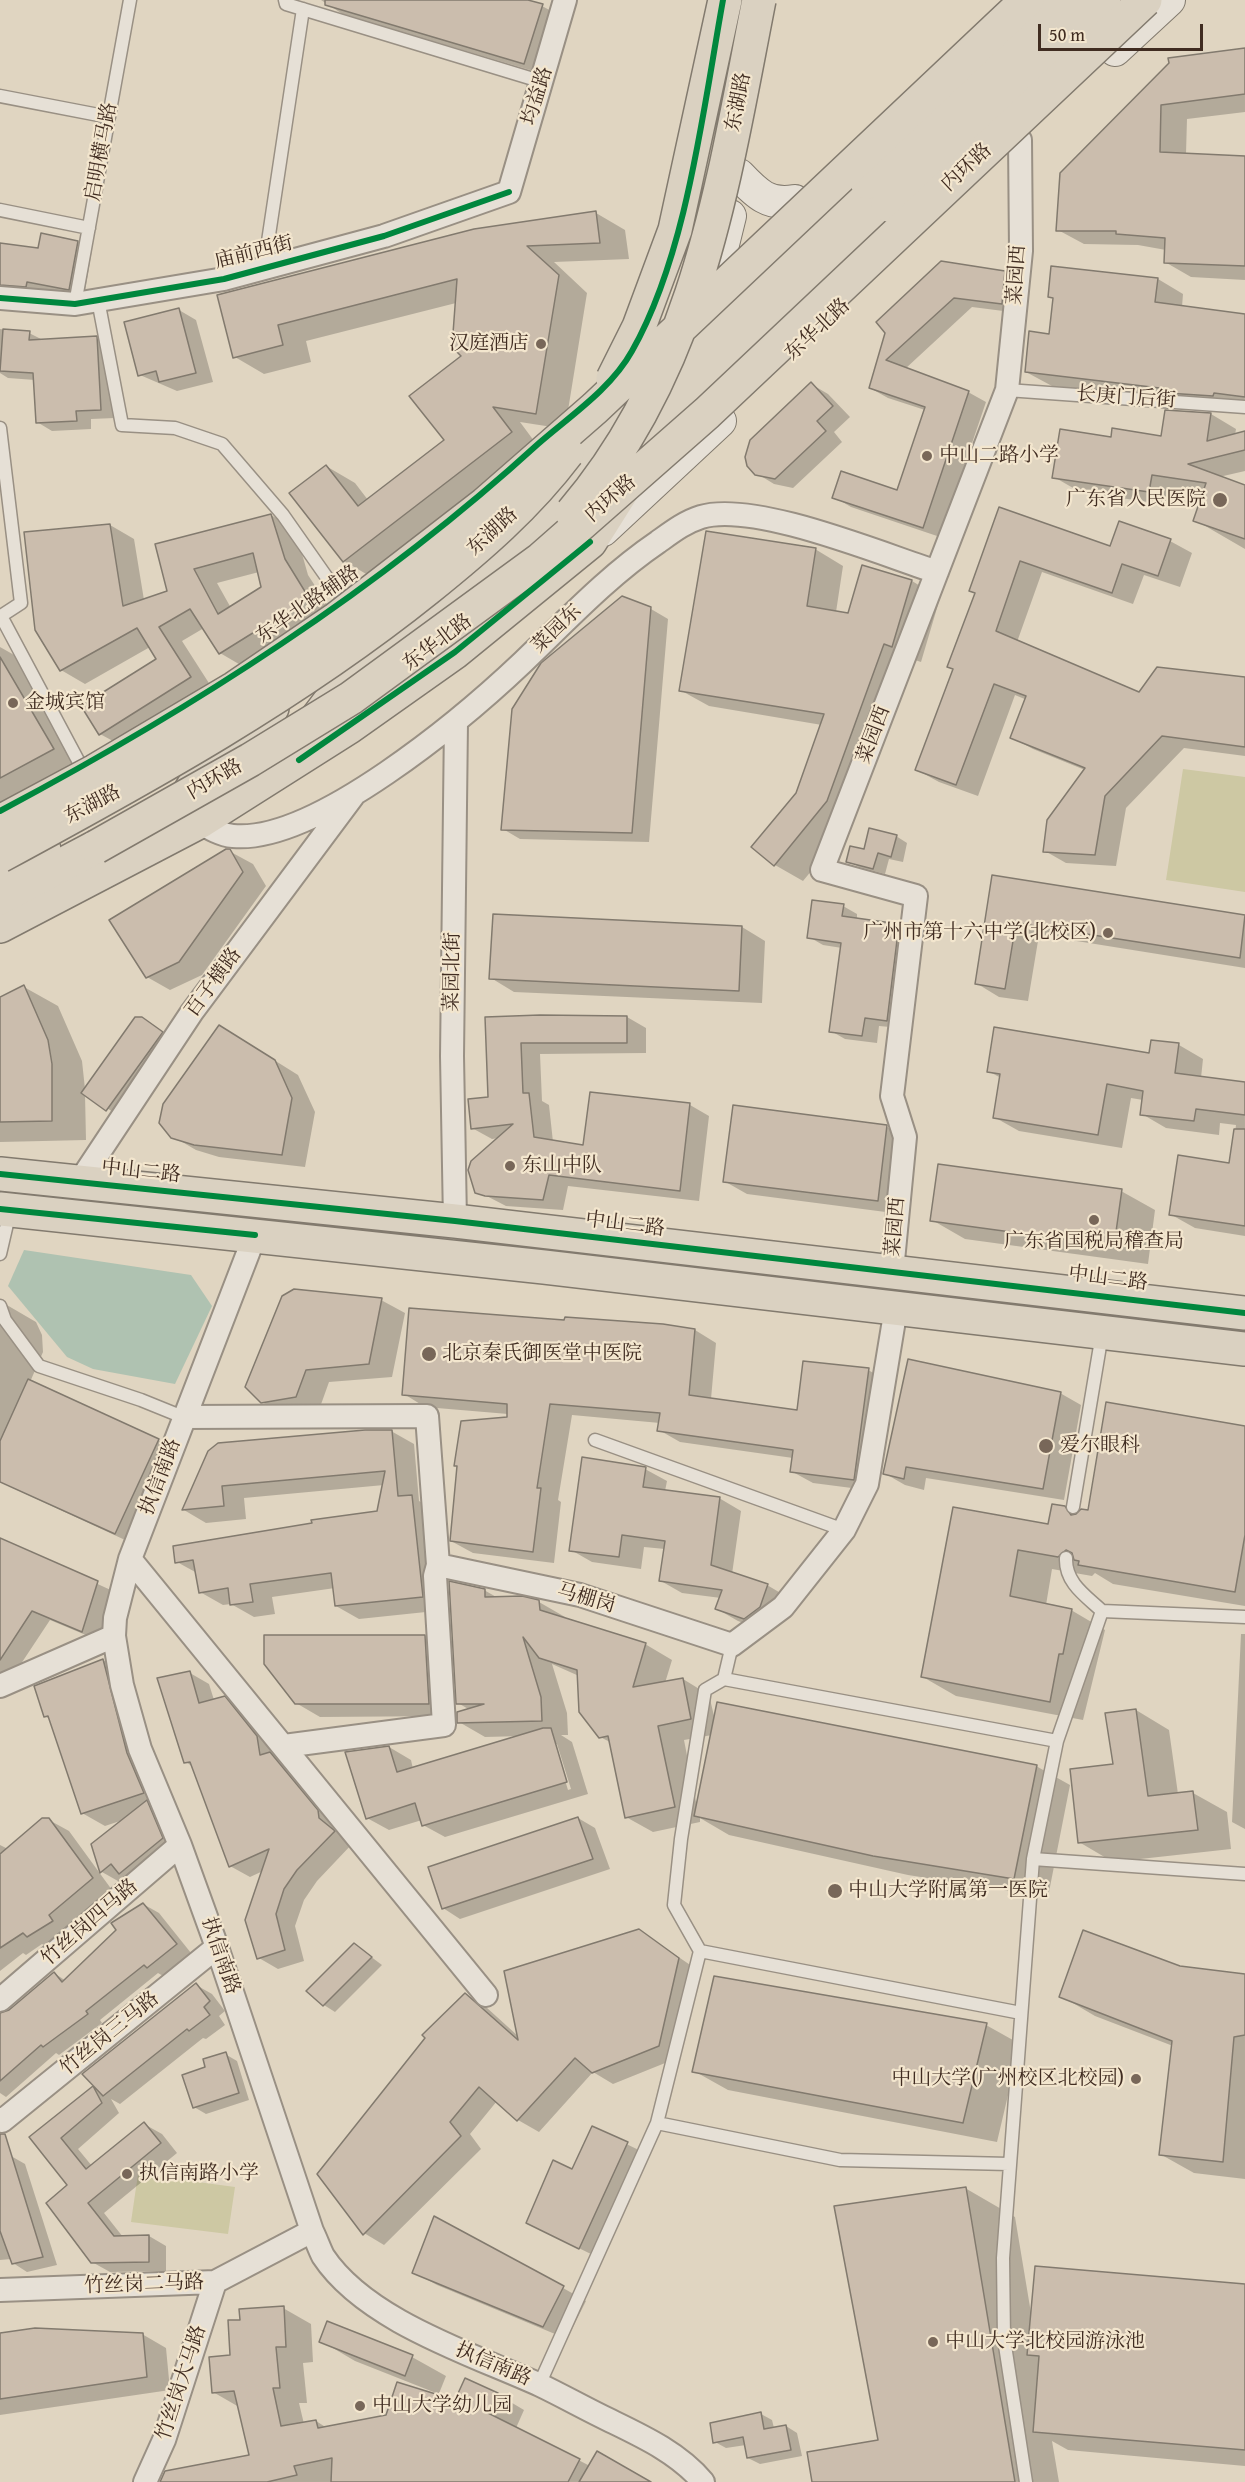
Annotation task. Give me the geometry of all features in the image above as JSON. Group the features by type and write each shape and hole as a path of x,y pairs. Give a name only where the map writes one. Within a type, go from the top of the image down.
{"main road":[{"path":"607,384 634,347 664,279 690,174 724,0"},
{"name":"东湖路","path":"0,856 189,752 339,656 464,559 500,528 540,487 593,416 639,327 654,291 685,189 724,0"},
{"name":"东湖路","path":"487,600 545,544 596,484 630,435 663,371 701,272 731,143 759,0"},
{"path":"590,542 675,408 697,344 740,175 773,0"},
{"path":"607,384 716,274 1006,0"},
{"path":"0,822 95,771 235,688 335,620 467,518 595,408 1027,0"},
{"path":"962,41 1047,0"},
{"path":"1056,0 1146,1"},
{"path":"299,760 322,710 342,685 375,655 502,556 675,408 1064,0"},
{"path":"1090,73 1146,1"},
{"path":"0,874 169,776 280,701 395,618 513,520 697,344 878,194 1146,1"},
{"name":"内环路","path":"0,898 181,800 301,729 351,698 487,600 592,516 707,413 1146,1"},
{"name":"东华北路","path":"0,926 112,870 199,822 349,727 455,652 590,542 1020,140 1090,73 1146,1"},
{"path":"962,41 995,60 1022,83 1040,109 1042,118"},
{"path":"740,175 762,198 773,202 795,201"},
{"name":"东华北路辅路","path":"0,811 82,768 235,676 363,586 441,527 607,384"},
{"path":"513,520 551,433 574,460"},
{"path":"349,727 375,655"},
{"path":"199,822 188,803 190,788 280,701"},
{"path":"115,749 169,776"},
{"path":"82,768 105,814 114,855 112,870"},
{"name":"中山二路","path":"0,1174 455,1221 1245,1313"},
{"path":"5,1210 255,1235 1245,1349"}],"street":[{"name":"均益路","path":"508,192 543,82 565,0"},
{"name":"菜园西","path":"892,1272 905,1137 892,1096 916,896 822,870 1007,390 1021,251 1020,140"},
{"name":"庙前西街","path":"0,298 75,304 224,279 384,236 508,192"},
{"name":"菜园东","path":"199,822 232,836 277,830 302,821 357,791 456,723 631,560 681,526 702,517 728,513 758,516 937,572"},
{"name":"菜园北街","path":"455,1221 452,1056 456,723"},
{"name":"百子横路","path":"80,1182 192,1012 357,791"},
{"name":"执信南路","path":"255,1235 130,1559 115,1618 114,1636 122,1685 140,1749 180,1845 218,1947 312,2231 323,2256 340,2276 388,2313 432,2338 539,2385 663,2448 690,2468 703,2482"},
{"path":"732,1645 783,1607 844,1530 867,1484 896,1308"},
{"path":"183,1418 427,1416 438,1565 435,1576 444,1725 284,1746"},
{"path":"130,1559 486,1995"},
{"name":"马棚岗","path":"438,1565 580,1595 732,1645"},
{"path":"0,1686 114,1636"},
{"name":"竹丝岗四马路","path":"0,2000 180,1845"},
{"name":"竹丝岗三马路","path":"1,2120 218,1947"},
{"name":"竹丝岗二马路","path":"0,2290 215,2282 312,2231"},
{"name":"竹丝岗大马路","path":"145,2482 164,2440 215,2282"}],"lane":[{"name":"启明横马路","path":"75,304 130,0"},
{"path":"285,0 286,4 543,82"},
{"path":"264,268 303,9"},
{"path":"0,96 109,117"},
{"path":"0,210 89,228"},
{"path":"98,300 122,425 175,428 222,444 283,515 337,592"},
{"name":"长庚门后街","path":"1007,390 1245,407"},
{"path":"0,428 21,603 1,616 82,768"},
{"path":"0,1254 5,1210"},
{"path":"0,1306 5,1320 39,1366 141,1400 183,1418"},
{"path":"1073,1507 1102,1332"},
{"path":"595,1440 844,1530"},
{"path":"1066,1558 1066,1571 1071,1581 1102,1611 1245,1617"},
{"path":"1026,2482 1004,2339 1003,2258 1034,1859 1057,1741 1102,1611"},
{"path":"724,1679 732,1645"},
{"path":"539,2385 657,2123 700,1951 674,1905 681,1839 705,1690 724,1679 1057,1741"},
{"path":"1034,1859 1245,1874"},
{"path":"700,1951 1021,2013"},
{"path":"657,2123 840,2160 1009,2164"}],"shaded area":[{"path":"1183,769 1245,777 1245,892 1166,880"},
{"path":"24,1250 191,1275 212,1306 175,1384 93,1369 67,1357 8,1286"},
{"path":"138,2174 235,2187 228,2234 131,2222"}],"building":[{"path":"325,0 528,0 543,4 524,64 325,5"},
{"path":"1245,48 1245,94 1161,105 1160,152 1245,156 1245,266 1164,263 1165,238 1116,234 1116,231 1056,231 1060,173 1169,63 1168,58"},
{"path":"596,211 600,243 527,246 559,275 536,414 493,407 512,432 343,562 289,493 326,465 358,506 444,440 409,396 461,356 452,347 457,279 278,325 283,345 233,358 217,295 474,229"},
{"path":"41,233 78,241 69,290 27,282 26,287 0,285 0,243 38,248"},
{"path":"941,261 1005,271 1002,304 954,298 886,360 969,391 923,528 832,498 841,471 897,490 925,407 869,388 885,333 876,322"},
{"path":"1051,266 1158,278 1155,302 1245,314 1245,397 1214,393 1213,396 1167,393 1168,389 1025,372 1029,331 1049,334 1053,298 1048,297"},
{"path":"179,308 196,373 159,382 156,371 138,376 124,322"},
{"path":"3,329 30,331 29,340 97,336 101,410 76,411 77,421 36,423 33,373 0,371"},
{"path":"811,382 833,406 817,421 826,431 775,479 755,475 747,466 745,457 750,440"},
{"path":"1165,410 1211,413 1207,441 1245,431 1245,450 1188,464 1245,485 1245,539 1193,521 1206,483 1152,475 1149,492 1052,478 1060,429 1111,437 1112,428 1161,436"},
{"path":"999,507 1110,546 1119,521 1171,539 1158,576 1122,564 1112,593 1020,561 996,631 1139,692 1157,667 1245,677 1245,747 1162,736 1105,796 1095,855 1043,852 1047,820 1085,768 1010,738 1026,696 994,684 956,785 915,770 953,669 947,667 975,593 969,591"},
{"path":"271,514 285,559 309,598 219,654 190,609 159,627 191,677 99,735 81,706 156,659 137,628 60,671 35,630 24,532 110,524 123,606 167,591 155,544","holes":["253,553 261,587 218,614 194,569"]},
{"path":"706,531 816,548 807,606 848,613 862,565 912,580 892,647 884,644 827,801 774,866 751,847 796,793 824,714 679,691"},
{"path":"622,596 651,607 632,833 501,830 512,709 541,663"},
{"name":"金城宾馆","path":"0,657 54,749 0,778"},
{"path":"869,828 897,835 891,857 878,853 873,869 846,862 850,846 864,849"},
{"path":"226,849 230,849 243,872 179,962 146,978 109,920"},
{"path":"992,875 1245,915 1240,958 1016,923 1005,989 975,984"},
{"path":"812,900 844,904 842,916 899,924 887,1021 865,1018 862,1036 829,1032 841,943 807,938"},
{"path":"493,914 742,926 739,991 489,979"},
{"path":"24,985 48,1040 52,1064 52,1121 0,1122 0,997"},
{"path":"627,1016 627,1043 521,1043 523,1093 529,1093 534,1137 583,1145 590,1092 690,1103 680,1191 549,1175 543,1200 485,1196 475,1193 468,1170 471,1161 513,1124 471,1129 468,1099 488,1097 485,1017"},
{"path":"135,1017 142,1017 163,1032 106,1111 81,1093"},
{"path":"219,1025 275,1060 292,1098 282,1155 194,1145 171,1138 159,1123 163,1104"},
{"path":"994,1027 1149,1053 1151,1040 1179,1043 1175,1073 1245,1082 1245,1115 1196,1109 1194,1121 1140,1115 1143,1091 1107,1084 1098,1135 993,1118 1000,1074 987,1072"},
{"path":"733,1105 887,1125 878,1201 723,1182"},
{"path":"1234,1129 1245,1129 1245,1226 1169,1215 1178,1155 1229,1163"},
{"path":"938,1164 1122,1189 1114,1246 930,1221"},
{"path":"294,1289 382,1298 369,1364 306,1370 296,1397 261,1403 245,1387 282,1296"},
{"path":"409,1308 564,1320 565,1317 663,1324 695,1329 689,1395 797,1410 803,1361 869,1368 854,1480 790,1472 793,1450 657,1431 660,1413 550,1404 537,1488 541,1488 533,1552 450,1541 457,1466 454,1466 461,1421 507,1417 507,1404 402,1395"},
{"path":"908,1359 1061,1392 1043,1489 906,1467 904,1479 883,1474"},
{"path":"28,1379 159,1439 115,1534 0,1482 0,1441"},
{"path":"1106,1402 1245,1426 1245,1535 1235,1592 1078,1565 1079,1561 1074,1560 1072,1553 1066,1550 1058,1557 1018,1550 1010,1596 1072,1609 1063,1654 1059,1654 1050,1702 921,1677 953,1507 1048,1524 1052,1504 1065,1506 1071,1515 1081,1509 1088,1510"},
{"path":"365,1430 392,1430 398,1496 412,1495 423,1597 335,1606 331,1573 250,1584 253,1602 230,1605 228,1588 199,1593 193,1560 175,1563 173,1546 312,1523 311,1520 377,1511 385,1471 222,1486 224,1506 182,1510 208,1451 218,1443"},
{"path":"582,1457 646,1467 643,1487 720,1497 711,1565 768,1584 760,1607 744,1619 715,1609 722,1590 659,1581 665,1541 622,1535 619,1557 569,1551"},
{"path":"0,1538 98,1581 82,1632 32,1611 0,1660"},
{"path":"449,1581 485,1589 485,1597 522,1596 539,1600 540,1610 646,1643 633,1687 683,1678 691,1719 658,1726 675,1807 625,1818 608,1736 599,1738 579,1712 577,1670 539,1658 523,1637 541,1697 542,1721 457,1723 457,1712 484,1704 456,1704"},
{"path":"264,1635 425,1635 429,1704 295,1704 264,1664"},
{"path":"103,1659 127,1753 144,1793 81,1814 48,1716 44,1717 34,1686"},
{"path":"190,1671 199,1703 225,1696 257,1736 260,1755 270,1752 318,1810 319,1818 335,1831 297,1870 284,1889 276,1914 285,1950 257,1959 245,1920 269,1849 229,1867 190,1762 184,1763 157,1678"},
{"path":"717,1702 1037,1765 1014,1879 873,1856 694,1816"},
{"path":"1136,1709 1148,1796 1193,1791 1198,1830 1078,1843 1070,1769 1113,1764 1105,1713"},
{"path":"543,1728 551,1728 567,1782 422,1826 415,1803 366,1819 345,1752 389,1746 397,1772"},
{"path":"147,1800 163,1838 119,1874 111,1864 100,1873 91,1844"},
{"path":"578,1817 593,1859 442,1909 428,1867"},
{"path":"42,1818 49,1818 93,1878 49,1915 53,1921 27,1937 23,1933 0,1948 0,1854"},
{"path":"143,1903 177,1944 147,1968 144,1965 86,2011 88,2014 43,2047 41,2045 0,2081 0,2013 9,2010 54,1972 62,1982 116,1930 111,1923"},
{"path":"639,1929 679,1958 659,2046 592,2073 575,2058 517,2121 479,2087 450,2122 461,2136 363,2235 317,2174 425,2038 422,2035 465,1993 518,2040 504,1971"},
{"path":"1083,1930 1180,1966 1245,1974 1245,2035 1234,2037 1223,2162 1159,2155 1172,2041 1059,1997"},
{"path":"354,1943 372,1957 323,2006 306,1991"},
{"path":"714,1976 987,2023 963,2123 692,2072"},
{"path":"196,1983 210,2001 204,2007 210,2015 189,2031 187,2029 103,2096 82,2074"},
{"path":"226,2052 239,2093 193,2108 182,2075 205,2067 203,2059"},
{"path":"93,2086 102,2103 61,2138 86,2169 144,2122 161,2143 88,2203 114,2236 149,2235 149,2262 91,2263 46,2203 67,2185 29,2137"},
{"path":"592,2126 628,2142 579,2249 526,2223 553,2160 572,2169"},
{"path":"0,2134 5,2134 43,2257 12,2264 0,2231"},
{"path":"966,2187 1015,2482 812,2482 807,2452 878,2440 834,2206"},
{"path":"434,2216 564,2286 543,2327 412,2273"},
{"path":"1035,2266 1245,2284 1245,2450 1033,2432 1039,2356 1027,2355"},
{"path":"284,2306 286,2347 276,2347 280,2388 273,2388 281,2426 316,2420 318,2428 386,2415 397,2382 455,2400 465,2378 498,2393 488,2413 580,2459 568,2482 331,2482 332,2458 294,2466 297,2475 267,2482 160,2482 165,2471 249,2455 234,2391 212,2393 209,2357 230,2355 228,2320 240,2320 239,2309"},
{"path":"327,2321 413,2355 405,2376 319,2342"},
{"path":"35,2328 143,2333 147,2377 0,2399 0,2333"},
{"path":"761,2412 764,2429 786,2425 791,2450 747,2458 743,2437 713,2443 710,2423"},
{"path":"597,2451 651,2482 579,2482"}],"cycle path":[{"path":"0,811 72,772 212,689 348,598 477,498 613,378 632,351 651,313 667,271 691,180 723,0"},
{"path":"0,298 75,304 224,279 384,236 509,192"},
{"path":"299,760 455,652 590,542"},
{"path":"0,1174 455,1221 1245,1313"},
{"path":"0,1209 255,1235"}],"place":[{"name":"汉庭酒店","path":"541,344"},
{"name":"中山二路小学","path":"927,456"},
{"name":"广东省人民医院","path":"1220,500"},
{"name":"金城宾馆","path":"13,703"},
{"name":"广州市第十六中学(北校区)","path":"1108,933"},
{"name":"东山中队","path":"510,1166"},
{"name":"广东省国税局稽查局","path":"1094,1220"},
{"name":"北京秦氏御医堂中医院","path":"429,1354"},
{"name":"爱尔眼科","path":"1046,1446"},
{"name":"中山大学附属第一医院","path":"835,1891"},
{"name":"中山大学(广州校区北校园)","path":"1136,2079"},
{"name":"执信南路小学","path":"127,2174"},
{"name":"中山大学北校园游泳池","path":"933,2342"},
{"name":"中山大学幼儿园","path":"360,2406"}]}
